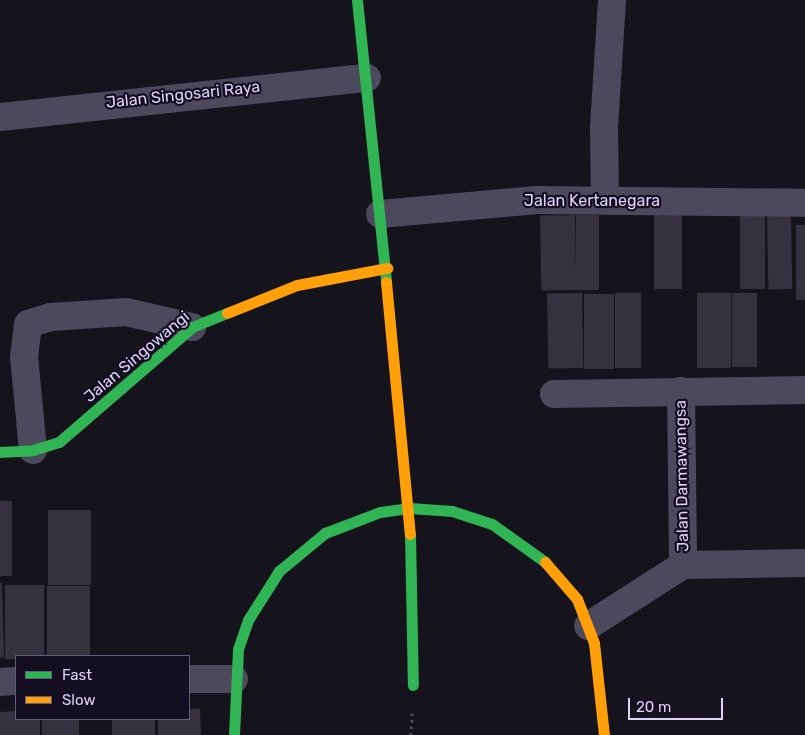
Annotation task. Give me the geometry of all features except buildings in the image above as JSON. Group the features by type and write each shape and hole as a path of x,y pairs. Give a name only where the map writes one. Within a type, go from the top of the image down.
{"street":[{"path":"357,0 367,78 380,214 388,268 410,508 413,685"},
{"path":"605,200 604,127 612,0"},
{"name":"Jalan Singosari Raya","path":"0,116 367,78"},
{"name":"Jalan Kertanegara","path":"380,214 537,200 805,203"},
{"name":"Jalan Singowangi","path":"0,452 33,450 59,442 192,327 297,285 388,268"},
{"path":"33,450 24,357 28,324 51,317 126,312 192,327"},
{"name":"Jalan Darmawangsa","path":"683,564 681,392 805,390"},
{"path":"554,394 681,392"},
{"path":"234,735 234,679 248,620 279,570 300,550 351,520 410,508 452,511 492,524 528,546 571,591 588,626 600,678 604,735"},
{"name":"Jalan Darmawangsa","path":"588,626 683,564 805,563"},
{"path":"190,679 234,679"},
{"path":"0,682 15,681"}],"traffic: fast":[{"path":"357,0 386,282"},
{"path":"0,452 33,450 59,442 192,327 227,313"},
{"path":"234,735 238,649 248,620 279,571 325,533 380,512 410,508 452,511 492,524 545,562"},
{"path":"410,534 413,685"}],"traffic: slow":[{"path":"227,313 297,285 387,268"},
{"path":"386,282 410,534"},
{"path":"545,562 577,599 594,643 604,735"}]}
